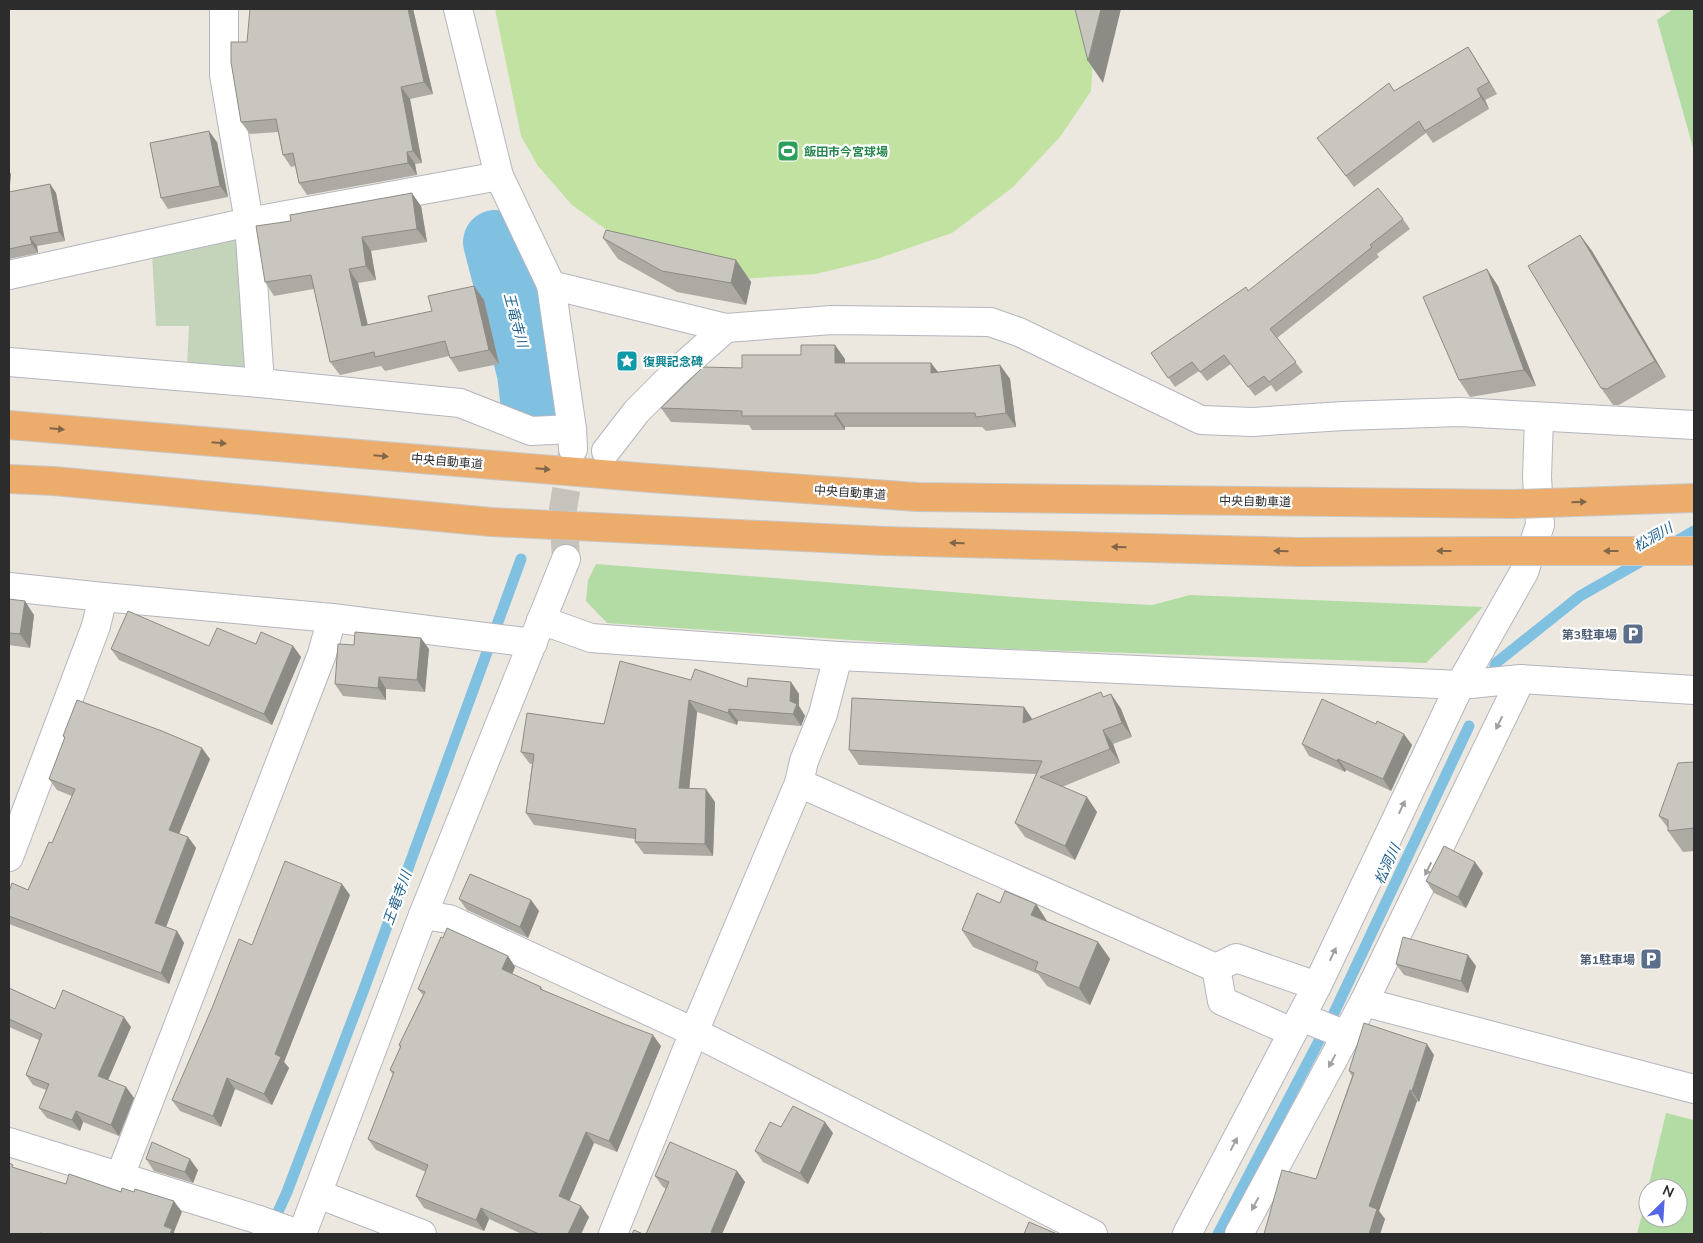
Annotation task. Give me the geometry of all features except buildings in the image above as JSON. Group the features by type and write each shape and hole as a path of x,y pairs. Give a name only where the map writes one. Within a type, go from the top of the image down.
{"highway":[{"name":"中央自動車道","path":"9,425 640,477 917,497 1513,504 1694,498"},
{"path":"9,479 54,481 500,523 894,541 1299,552 1694,551"}],"street":[{"path":"224,9 224,75 249,222 260,383"},
{"path":"9,362 260,383 460,403 531,431 572,439 551,285 499,176 458,9"},
{"path":"9,275 249,222 499,176"},
{"path":"551,285 726,328 832,320 990,322 1019,332 1201,420 1252,422 1343,416 1458,412 1539,418 1694,425"},
{"path":"606,451 637,412 674,374 726,328"},
{"path":"1187,1234 1317,986 1460,685 1524,572 1540,526 1537,477 1539,418"},
{"path":"9,1142 296,1233 318,1194 529,634 566,559"},
{"path":"9,587 102,598 332,618 478,636 529,634 838,656 1460,685 1521,679 1694,690"},
{"path":"9,857 96,626 102,598"},
{"path":"120,1176 322,654 332,618"},
{"path":"613,1234 694,1032 799,783 804,761 823,714 838,656"},
{"path":"1240,1234 1364,1002 1521,679"},
{"path":"799,783 1216,968"},
{"path":"423,915 449,919 694,1032 1093,1234"},
{"path":"1216,968 1236,958 1317,986"},
{"path":"1216,968 1222,1001 1296,1025 1346,1035"},
{"path":"1364,1002 1694,1089"},
{"path":"318,1194 422,1234"}],"green space":[{"name":"飯田市今宮球場","path":"495,9 1085,9 1094,46 1091,91 1060,137 1012,188 952,233 877,259 816,274 741,279 622,241 572,205 538,166 521,136"},
{"path":"1673,9 1694,9 1694,151 1657,20"},
{"path":"236,235 248,367 187,365 189,326 156,326 152,254"},
{"path":"596,564 1041,599 1152,605 1190,595 1483,607 1426,663 952,647 607,623 586,601 588,580"},
{"path":"1666,1113 1694,1120 1694,1234 1637,1234 1638,1228 1688,1228 1688,1178 1650,1178"}],"waterway":[{"name":"王竜寺川","path":"495,242 529,373 532,399"},
{"name":"松洞川","path":"1670,545 1694,531"},
{"name":"松洞川","path":"1491,681 1496,663 1580,596 1647,558"},
{"name":"王竜寺川","path":"272,1225 287,1192 364,989 521,559"},
{"name":"松洞川","path":"1333,1015 1469,726"},
{"name":"松洞川","path":"1218,1234 1321,1037"}],"tunnel":[{"path":"566,559 563,509 573,449"}],"place":[{"name":"飯田市今宮球場","path":"788,151"},
{"name":"復興記念碑","path":"627,361"},
{"name":"第3駐車場","path":"1633,634"},
{"name":"第1駐車場","path":"1651,959"}]}
